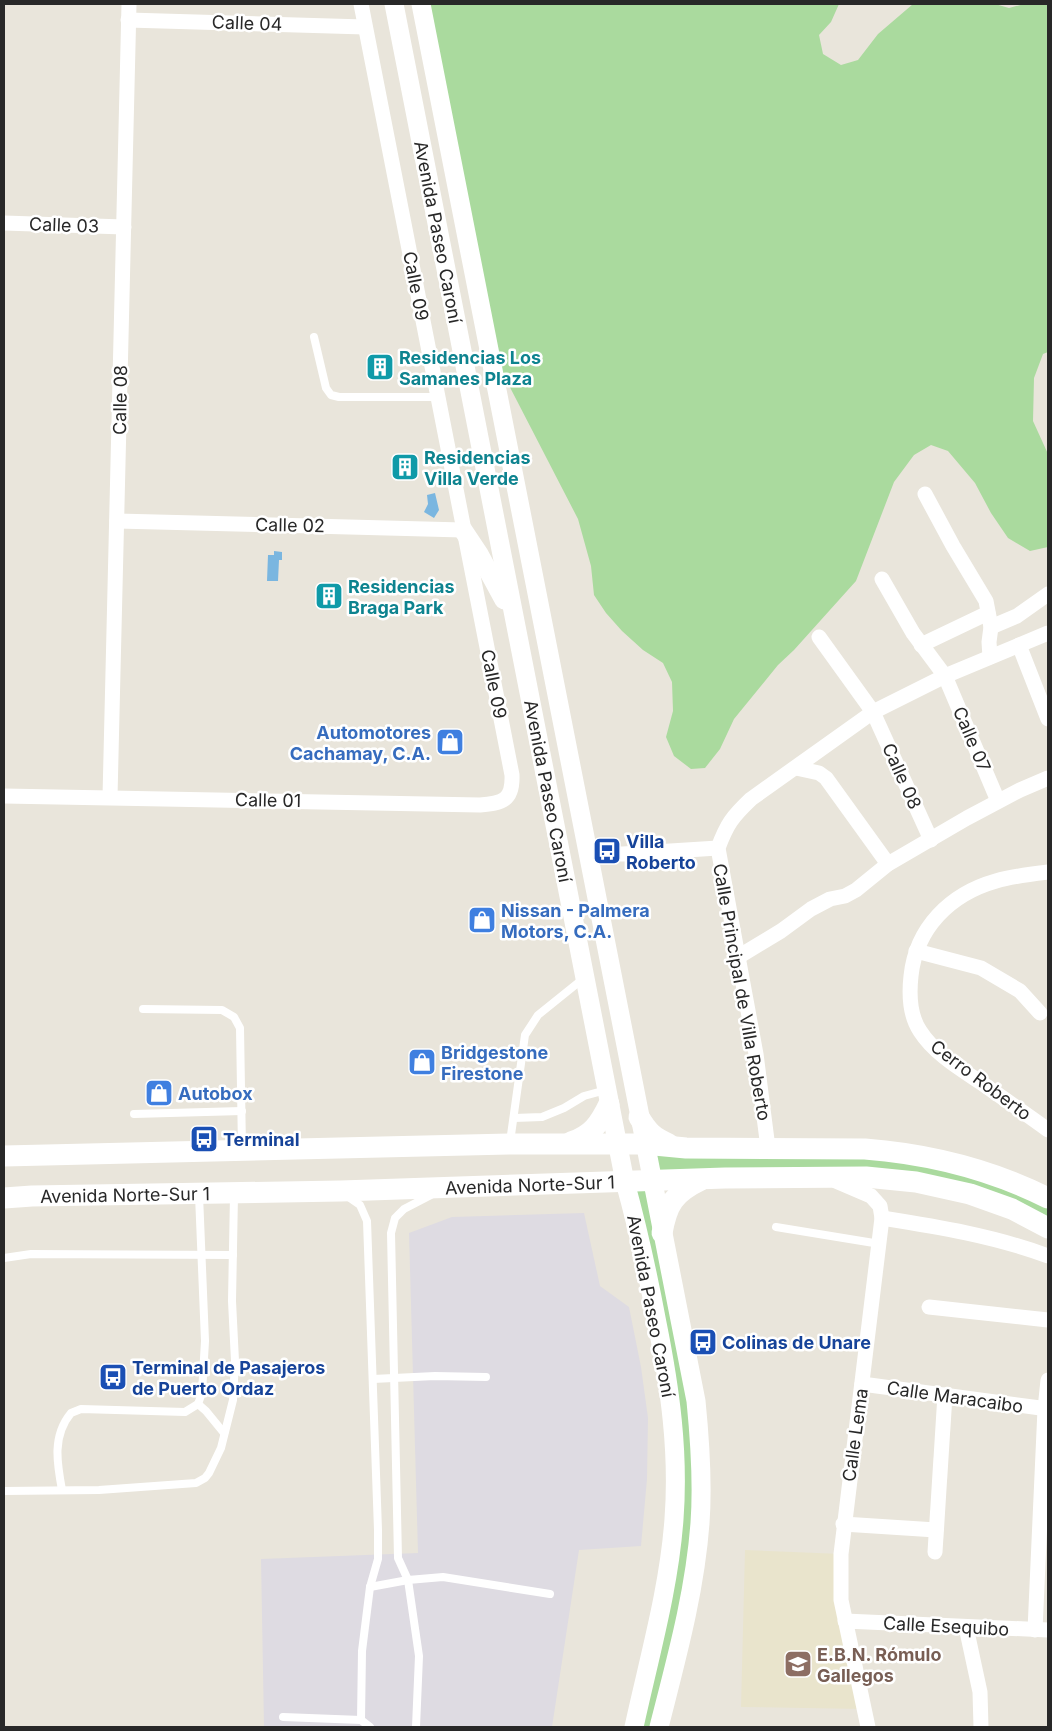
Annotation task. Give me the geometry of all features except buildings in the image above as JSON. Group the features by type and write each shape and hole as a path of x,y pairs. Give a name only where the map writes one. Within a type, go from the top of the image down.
{"main road":[{"path":"566,1144 591,1133 600,1123 608,1096"},
{"path":"639,1117 647,1130 655,1138 686,1148"},
{"path":"4,1156 509,1144 644,1144 686,1148 865,1148 954,1162 982,1170 1048,1198"},
{"name":"Avenida Norte-Sur 1","path":"4,1198 341,1191 822,1176 889,1178 970,1194 1012,1209 1048,1228"},
{"path":"662,1233 665,1217 673,1199 684,1188 703,1179"}],"street":[{"name":"Calle 08","path":"110,797 129,4"},
{"name":"Calle 09","path":"360,4 512,775"},
{"name":"Avenida Paseo Caroní","path":"394,4 624,1182 635,1219 651,1290 673,1412 676,1489 674,1520 663,1596 634,1727"},
{"name":"Avenida Paseo Caroní","path":"421,4 696,1401 701,1496 699,1532 688,1602 660,1727"},
{"name":"Calle 04","path":"128,20 365,26"},
{"name":"Calle 03","path":"4,223 124,227"},
{"path":"925,494 986,601 990,620 990,657"},
{"name":"Calle 02","path":"117,521 463,530"},
{"path":"463,530 492,575 514,618"},
{"name":"Calle 07","path":"882,579 921,645 945,676 998,801"},
{"path":"921,645 990,620 1017,616 1048,594"},
{"name":"Calle Principal de Villa Roberto","path":"768,1148 756,1054 718,848 726,827 735,814 751,799 873,712 945,676 1048,633"},
{"name":"Calle 08","path":"818,637 873,712 931,840"},
{"path":"1019,645 1048,718"},
{"path":"796,768 819,773 826,778 888,864"},
{"name":"Calle 01","path":"4,796 480,804 496,803 504,800 509,795 511,789 512,775"},
{"path":"738,957 781,931 811,909 830,899 845,896 856,890 888,864 998,801 1048,778"},
{"path":"587,854 623,854 718,848"},
{"name":"Cerro Roberto","path":"1048,872 996,881 964,896 945,908 931,922 921,937 912,966 910,986 915,1020 920,1031 930,1044 1048,1130"},
{"path":"916,951 981,968 1020,991 1040,1013"},
{"path":"822,1176 871,1196 880,1206 882,1218 972,1233 1022,1246 1048,1256"},
{"name":"Calle Lema","path":"868,1727 841,1600 840,1577 844,1524 882,1218"},
{"path":"929,1307 1048,1320"},
{"path":"1041,1630 1048,1380"},
{"name":"Calle Maracaibo","path":"862,1384 1046,1409"},
{"path":"935,1552 945,1395"},
{"path":"844,1524 936,1530"},
{"name":"Calle Esequibo","path":"845,1621 1041,1630"},
{"path":"966,1627 980,1692 980,1727"}],"lane":[{"path":"314,337 326,388 331,395 339,397 437,397"},
{"path":"509,1144 525,1035 538,1015 585,976"},
{"path":"143,1009 222,1010 234,1018 240,1028 242,1149"},
{"path":"514,1118 542,1117 564,1108 584,1096 608,1096"},
{"path":"134,1114 242,1111"},
{"path":"416,1727 419,1656 408,1580 398,1558 391,1233 395,1218 404,1209 429,1196 453,1187"},
{"path":"341,1191 360,1205 367,1220 378,1559 370,1587 362,1651 361,1720"},
{"path":"62,1490 57,1448 60,1431 71,1413 81,1409 185,1412 198,1404 202,1393 205,1341 199,1193"},
{"path":"4,1491 99,1490 196,1483 205,1478 209,1473 220,1448 233,1400 235,1360 232,1301 234,1193"},
{"path":"776,1227 880,1244"},
{"path":"4,1258 30,1254 233,1255"},
{"path":"373,1379 435,1376 486,1377"},
{"path":"198,1404 206,1410 224,1433"},
{"path":"370,1587 408,1580 443,1578 550,1594"},
{"path":"283,1716 361,1720 370,1727"}],"shaded area":[{"path":"584,1213 600,1286 629,1307 641,1367 648,1418 647,1479 641,1546 579,1550 552,1727 264,1727 261,1559 418,1553 409,1233 452,1217"},
{"name":"E.B.N. Rómulo Gallegos","path":"745,1550 841,1554 864,1709 741,1707"}],"green space":[{"path":"421,4 839,4 831,22 819,35 823,54 841,65 858,60 878,34 913,4 995,4 1009,8 1024,4 1048,4 1048,352 1043,354 1034,378 1033,421 1048,454 1048,547 1030,551 1008,538 991,513 975,483 948,451 931,445 914,455 894,482 856,581 794,650 778,665 734,719 720,749 705,768 691,769 674,756 666,737 673,711 672,682 663,663 643,650 622,631 606,613 594,595 591,566 578,519 487,343"},
{"path":"644,1144 865,1149 1048,1198 1048,1228 945,1188 652,1181"},
{"path":"652,1181 696,1401 701,1496 659,1727 634,1727 655,1637 675,1455 625,1182"}],"water":[{"path":"435,493 439,510 434,518 424,512 428,504 427,495"},
{"path":"274,551 282,552 282,560 279,560 278,581 267,581 268,555 274,555"}],"place":[{"name":"Residencias Los Samanes Plaza","path":"380,367"},
{"name":"Residencias Villa Verde","path":"405,467"},
{"name":"Residencias Braga Park","path":"329,596"},
{"name":"Automotores Cachamay, C.A.","path":"450,742"},
{"name":"Villa Roberto","path":"607,851"},
{"name":"Nissan - Palmera Motors, C.A.","path":"482,920"},
{"name":"Bridgestone Firestone","path":"422,1062"},
{"name":"Autobox","path":"159,1093"},
{"name":"Terminal","path":"204,1139"},
{"name":"Colinas de Unare","path":"703,1342"},
{"name":"Terminal de Pasajeros de Puerto Ordaz","path":"113,1377"},
{"name":"E.B.N. Rómulo Gallegos","path":"798,1664"}]}
